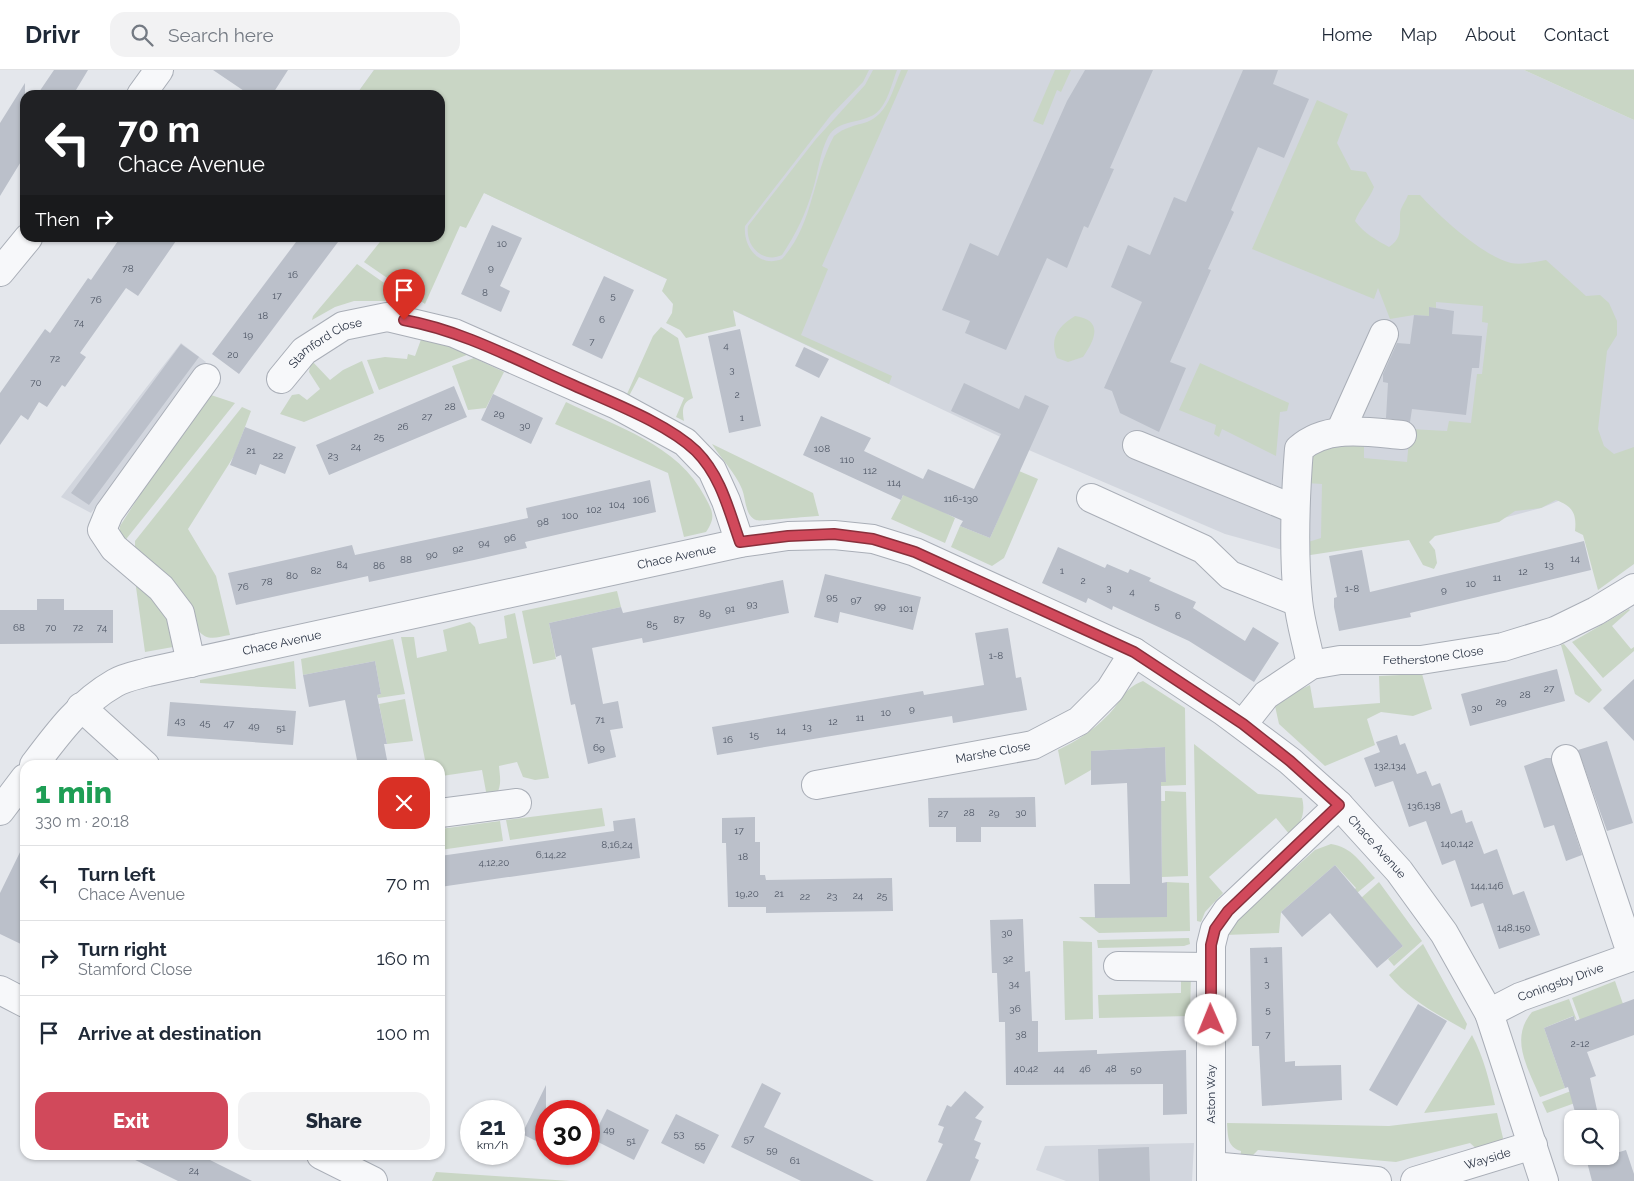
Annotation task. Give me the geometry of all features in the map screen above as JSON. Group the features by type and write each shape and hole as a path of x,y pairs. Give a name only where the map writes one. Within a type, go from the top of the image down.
{"street":[{"path":"144,90 158,70"},
{"path":"0,272 25,242"},
{"name":"Stamford Close","path":"281,380 304,351 343,326 387,317 454,333 617,405 685,442 712,470 740,542"},
{"path":"1340,432 1384,334"},
{"path":"191,663 180,613 161,588 114,548 102,530 109,513 206,378"},
{"path":"1311,665 1298,602 1294,510 1299,449 1309,440 1350,430 1402,435"},
{"path":"1138,445 1294,510"},
{"path":"1091,498 1203,549 1230,575 1298,602"},
{"name":"Chace Avenue","path":"38,760 81,707 116,682 148,672 740,542 788,536 834,534 873,539 915,552 1134,652 1243,724 1290,761 1339,805 1400,870 1439,925 1489,1013 1544,1181"},
{"name":"Fetherstone Close","path":"1243,724 1266,695 1311,665 1340,660 1421,660 1503,647 1555,631 1596,611 1634,588"},
{"name":"Marshe Close","path":"816,785 1033,745 1080,721 1110,690 1134,652"},
{"path":"81,707 139,760"},
{"path":"1566,759 1633,956"},
{"path":"0,812 20,785"},
{"path":"445,812 517,803"},
{"name":"Aston Way","path":"1212,1174 1210,966 1211,945 1215,929 1228,911 1339,805"},
{"name":"Coningsby Drive","path":"1489,1013 1520,997 1633,956"},
{"path":"1118,966 1210,966"},
{"path":"0,990 20,1000"},
{"name":"Wayside","path":"1415,1181 1533,1145"},
{"path":"331,1160 373,1181"},
{"path":"1212,1174 1363,1180"}],"shaded area":[{"path":"374,70 1524,70 1634,120 1634,456 1573,495 1541,508 1451,532 1290,552 1225,534 1024,448 445,174 445,90 360,90"},
{"path":"181,343 206,362 91,513 61,497"},
{"path":"1194,1143 1192,1181 1066,1181 1036,1170 1045,1146"}],"green space":[{"path":"374,70 869,70 863,82 831,115 745,226 747,241 754,254 766,261 774,261 782,259 801,231 821,167 834,136 846,129 867,122 880,113 889,100 901,70 908,70 822,266 828,269 801,335 892,376 889,384 733,310 736,326 686,338 680,330 666,323 672,313 673,304 662,291 667,279 484,193 466,228 460,226 425,304 364,262 380,242 445,242 445,90 360,90"},
{"path":"873,70 897,70 883,106 869,117 843,124 832,131 823,149 807,206 792,239 782,255 768,257 762,255 752,246 749,240 748,226 816,139 865,85"},
{"path":"1055,70 1071,70 1061,92 1057,90 1043,125 1033,121"},
{"path":"1524,70 1634,70 1634,120"},
{"path":"1317,100 1348,114 1337,143 1351,170 1366,172 1374,187 1355,221 1370,236 1389,247 1393,244 1398,237 1400,212 1408,195 1420,195 1462,235 1488,253 1515,264 1546,260 1586,296 1600,295 1609,303 1617,321 1617,335 1607,351 1598,429 1604,446 1614,454 1634,447 1634,564 1598,590 1583,535 1575,531 1574,515 1570,508 1556,500 1541,508 1515,511 1499,522 1435,536 1429,542 1435,550 1437,563 1434,569 1423,565 1409,540 1304,556 1305,543 1321,538 1322,484 1306,483 1309,461 1315,451 1361,440 1364,443 1364,458 1407,462 1410,429 1447,431 1449,421 1471,423 1477,374 1482,374 1488,323 1482,322 1483,306 1436,302 1436,308 1429,307 1429,316 1414,315 1390,319 1378,288 1374,299 1252,249"},
{"path":"357,264 410,301 354,301 335,307 312,320 313,316"},
{"path":"1075,316 1090,322 1094,332 1091,344 1083,357 1068,362 1057,358 1054,345 1060,329"},
{"path":"661,327 678,338 693,398 685,404 684,421 676,417 684,398 639,377 629,396 627,394 653,336"},
{"path":"423,334 474,352 379,390 367,360 385,357 407,359 408,354 415,356"},
{"path":"474,358 504,372 486,408 468,410 452,366"},
{"path":"311,360 330,380 343,370 362,361 374,393 304,422 280,414 292,395 299,394 307,400 320,389 309,372"},
{"path":"1200,363 1289,403 1287,411 1280,412 1276,456 1222,429 1219,437 1214,434 1216,425 1179,410"},
{"path":"205,393 235,403 123,543 119,535 120,526"},
{"path":"566,402 644,439 663,450 679,464 694,479 710,507 712,518 706,532 684,537 668,473 555,424"},
{"path":"242,407 251,411 234,456 188,529 216,576 230,635 209,637 201,634 198,630 175,584 135,548 135,541"},
{"path":"712,444 813,493 819,516 766,520 752,518 739,483"},
{"path":"1019,471 1038,479 1004,558 992,566 951,547 960,526 990,538"},
{"path":"905,492 955,518 945,543 891,519"},
{"path":"135,580 150,592 163,609 172,628 173,647 145,652"},
{"path":"617,591 621,607 549,623 556,659 533,664 522,611"},
{"path":"1629,609 1612,626 1631,649 1634,647 1634,651 1603,678 1572,642"},
{"path":"515,613 549,778 535,780 523,777 517,762 499,766 500,781 498,792 496,796 487,797 482,770 445,776 445,760 425,760 401,637 414,637 417,658 447,651 443,630 470,622 475,627 479,644 507,638 504,616"},
{"path":"393,639 405,694 378,698 377,695 381,694 375,661 303,675 301,659"},
{"path":"1564,644 1602,690 1589,703 1575,694 1561,645"},
{"path":"294,661 296,689 200,683 200,680"},
{"path":"1422,674 1432,709 1413,716 1381,712 1367,719 1375,745 1325,766 1279,724 1275,706 1291,694 1310,685 1314,708 1380,703 1379,676"},
{"path":"1143,681 1185,708 1186,785 1161,786 1161,782 1166,782 1165,747 1091,751 1091,770 1065,785 1058,750 1096,726 1112,711 1131,687"},
{"path":"405,699 413,741 387,744 379,704"},
{"path":"1194,744 1258,794 1302,798 1303,803 1303,813 1300,822 1290,835 1276,818 1209,877 1223,893 1205,912 1201,922 1197,921"},
{"path":"1165,791 1186,792 1188,876 1162,877 1161,801 1165,801"},
{"path":"602,808 605,826 510,840 506,820"},
{"path":"500,821 503,841 445,849 445,828"},
{"path":"1331,844 1345,848 1375,878 1357,893 1354,890 1356,888 1335,865 1281,912 1279,933 1225,935 1226,929 1315,850"},
{"path":"1167,882 1189,883 1190,931 1099,933 1079,917 1167,917"},
{"path":"1379,882 1422,941 1394,966 1388,959 1403,946 1361,898"},
{"path":"1189,938 1190,944 1184,946 1098,948 1097,940"},
{"path":"1063,941 1092,942 1093,1019 1065,1020"},
{"path":"1423,944 1467,1024 1465,1030 1414,999 1389,975"},
{"path":"1181,970 1191,973 1190,1016 1099,1018 1098,995 1181,993"},
{"path":"1615,981 1623,1004 1580,1020 1572,998"},
{"path":"1569,999 1577,1021 1573,1016 1544,1028 1565,1088 1540,1097 1523,1054 1521,1043 1525,1022 1532,1012"},
{"path":"1472,1035 1483,1061 1495,1105 1424,1113"},
{"path":"1571,1091 1575,1103 1547,1113 1542,1102"},
{"path":"1497,1113 1503,1138 1501,1144 1479,1151 1470,1143 1396,1162 1258,1150 1248,1160 1240,1160 1241,1151 1231,1144 1228,1137 1227,1123 1389,1126"},
{"path":"436,1172 570,1181 432,1181"}],"building":[{"path":"54,70 88,70 76,90 40,90"},
{"path":"213,70 288,70 275,90 243,90"},
{"path":"1085,70 1153,70 1110,168 1114,169 1088,228 1084,226 1067,268 1047,258 1006,350 965,333 970,321 942,310 970,243 998,256 1067,101"},
{"path":"1243,70 1278,70 1273,84 1309,99 1284,158 1258,147 1231,210 1234,212 1208,269 1211,270 1170,362 1186,368 1159,432 1120,413 1112,391 1104,388 1142,302 1111,287 1128,245 1150,255 1174,197 1186,202"},
{"path":"20,91 20,163 0,196 0,123"},
{"path":"492,225 522,238 500,286 510,291 501,312 461,294"},
{"path":"117,242 175,242 138,296 126,288 80,353 86,357 65,387 62,385 47,407 39,402 28,420 21,415 0,445 0,393 45,329 50,333 88,278 91,280"},
{"path":"296,242 338,242 239,374 212,354"},
{"path":"604,276 634,290 602,359 572,345"},
{"path":"1429,307 1454,311 1452,334 1482,336 1479,368 1472,368 1466,415 1412,409 1410,422 1386,418 1388,383 1383,382 1383,374 1397,343 1410,344 1414,315 1429,316"},
{"path":"740,329 761,426 729,433 708,336"},
{"path":"181,344 199,357 89,505 71,493"},
{"path":"804,347 829,359 819,378 795,366"},
{"path":"964,383 1019,409 1025,395 1049,406 990,538 960,526 963,521 903,495 901,500 803,455 821,416 871,438 864,451 923,479 928,469 974,489 1001,434 951,411"},
{"path":"454,386 467,417 329,475 316,445"},
{"path":"493,394 543,418 531,444 481,420"},
{"path":"245,427 296,447 285,474 260,464 256,475 230,465"},
{"path":"650,480 656,512 525,542 527,548 474,560 369,582 368,576 236,605 228,573 352,545 355,555 528,518 526,508"},
{"path":"1584,541 1591,570 1410,613 1411,617 1339,631 1334,607 1334,598 1337,597 1329,556 1362,550 1370,592"},
{"path":"1058,547 1105,568 1107,564 1128,573 1130,569 1151,578 1149,581 1196,602 1193,608 1245,641 1253,627 1279,643 1254,682 1189,641 1113,606 1112,610 1088,598 1086,603 1042,583"},
{"path":"825,574 921,597 913,630 840,612 838,623 814,617"},
{"path":"783,580 789,613 643,643 642,638 592,648 603,704 618,701 623,728 610,730 616,757 588,764 575,704 571,705 561,655 556,657 549,623 621,607 623,613"},
{"path":"37,599 64,599 64,610 113,610 113,643 0,644 0,610 37,610"},
{"path":"1008,628 1016,678 1021,677 1027,710 953,723 952,716 717,755 712,727 923,691 924,695 984,685 975,633"},
{"path":"375,661 381,694 377,695 387,744 384,744 387,760 357,760 345,700 309,707 303,675"},
{"path":"1557,669 1565,701 1470,726 1461,694"},
{"path":"1634,679 1634,741 1603,708"},
{"path":"170,702 296,711 293,745 167,736"},
{"path":"1397,735 1400,745 1405,743 1417,774 1426,771 1432,786 1440,783 1451,814 1462,810 1466,823 1472,821 1484,854 1497,849 1513,895 1524,891 1540,935 1499,949 1483,903 1471,907 1455,860 1442,865 1426,821 1409,827 1393,781 1375,787 1364,758 1380,752 1376,742"},
{"path":"1607,741 1633,823 1607,831 1578,750"},
{"path":"1165,747 1166,782 1161,782 1162,883 1167,882 1167,917 1095,918 1094,884 1130,884 1127,783 1091,785 1091,751"},
{"path":"1551,758 1582,855 1566,861 1554,825 1544,828 1524,766"},
{"path":"1035,797 1036,827 981,827 981,842 956,842 956,827 929,827 928,798"},
{"path":"755,817 755,842 760,842 760,875 765,875 766,880 892,878 893,911 766,913 766,907 728,907 726,843 722,843 722,818"},
{"path":"635,818 640,858 445,886 445,855 614,831 613,821"},
{"path":"20,852 20,944 0,934 0,893"},
{"path":"1335,865 1403,946 1377,968 1330,913 1302,937 1281,912"},
{"path":"1023,919 1025,972 1030,971 1032,1021 1038,1021 1038,1052 1097,1050 1097,1054 1186,1050 1187,1114 1163,1115 1163,1084 1006,1085 1005,1022 999,1022 997,973 992,973 990,920"},
{"path":"1282,947 1285,1062 1295,1061 1295,1066 1341,1065 1342,1100 1262,1106 1259,1046 1252,1046 1250,948"},
{"path":"1634,999 1634,1035 1587,1052 1596,1076 1590,1078 1597,1110 1574,1110 1568,1087 1565,1088 1544,1028 1574,1016 1575,1021"},
{"path":"1418,1004 1447,1021 1397,1106 1369,1090"},
{"path":"762,1083 781,1093 764,1127 874,1181 801,1181 731,1147"},
{"path":"546,1085 546,1100 539,1100"},
{"path":"965,1091 984,1107 975,1118 982,1121 974,1140 981,1143 975,1158 979,1160 970,1181 926,1181 943,1144 938,1142 944,1127 938,1125 947,1105 951,1107"},
{"path":"535,1107 535,1140 525,1136 525,1128"},
{"path":"607,1109 649,1130 634,1160 600,1143 600,1123"},
{"path":"676,1114 719,1135 704,1164 661,1143"},
{"path":"1149,1147 1150,1181 1099,1181 1098,1149"},
{"path":"1626,1150 1634,1174 1634,1181 1592,1181 1588,1165 1619,1165 1619,1152"},
{"path":"135,1160 210,1160 252,1181 178,1181"}],"route":[{"path":"404,320 454,333 489,348 617,405 668,431 685,442 697,452 712,470 726,501 740,542 788,536 834,534 873,539 915,552 1134,652 1243,724 1290,761 1339,805 1228,911 1215,929 1211,945 1211,1020"}]}
